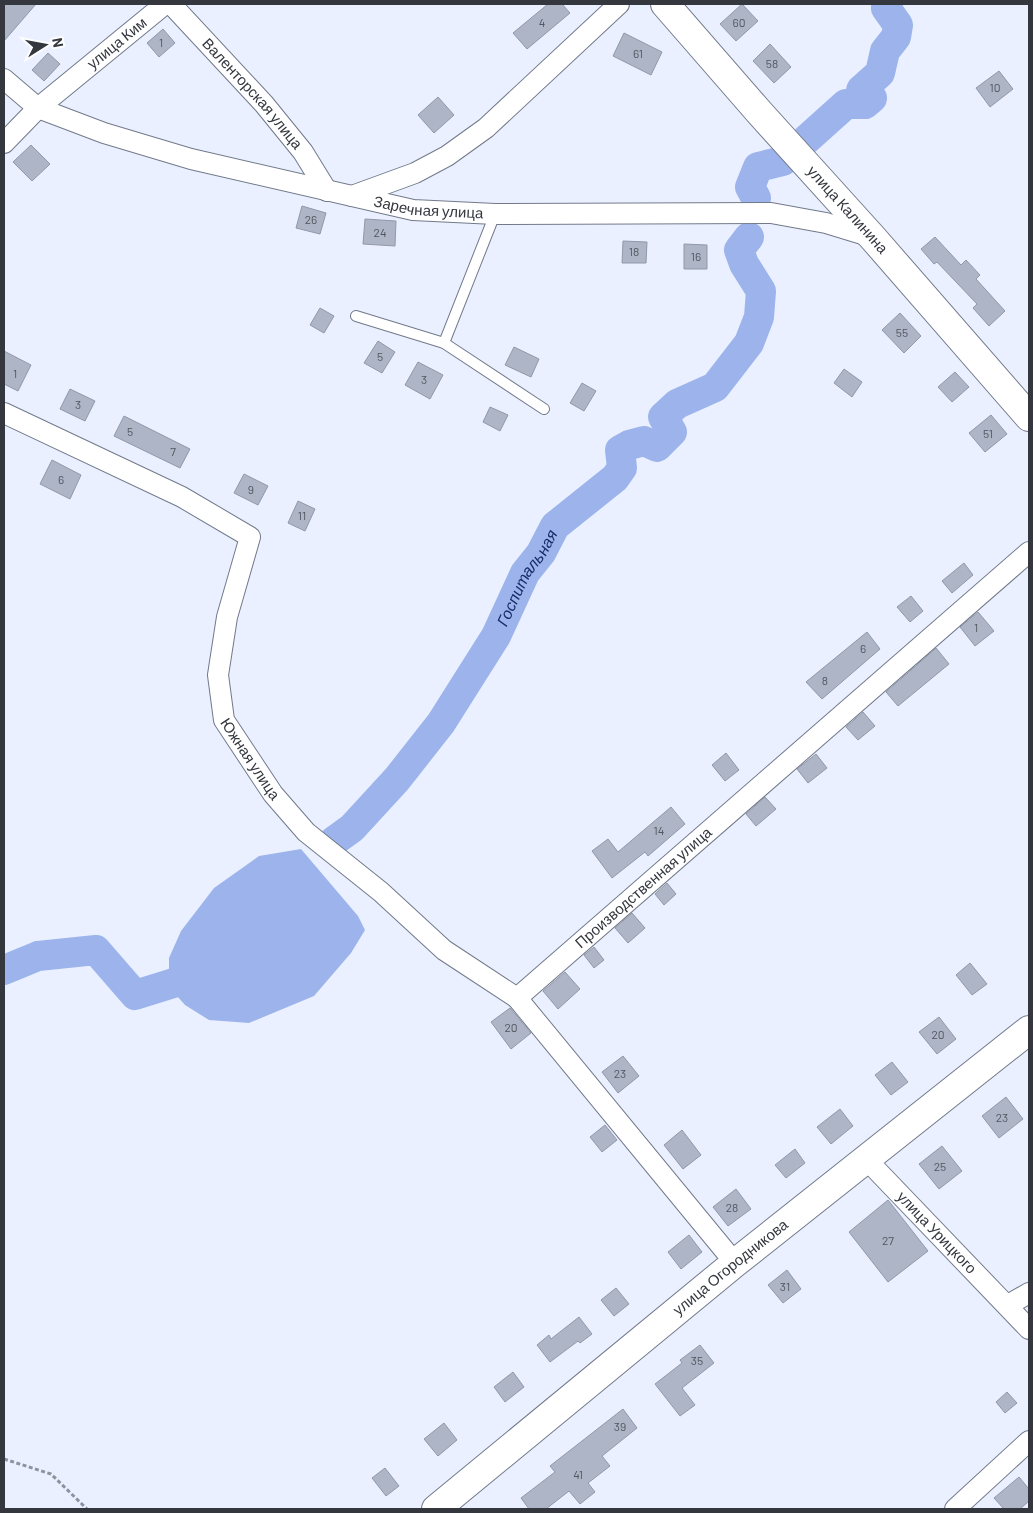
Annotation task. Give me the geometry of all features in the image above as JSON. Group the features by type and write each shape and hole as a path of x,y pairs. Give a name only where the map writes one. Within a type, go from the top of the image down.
{"street":[{"name":"улица Ким","path":"4,144 38,108 165,4"},
{"name":"Валенторская улица","path":"171,4 264,104 303,152 327,191"},
{"path":"352,196 415,173 455,150 486,128 619,4"},
{"name":"улица Калинина","path":"665,4 1029,417"},
{"name":"Заречная улица","path":"4,79 38,108 104,133 192,159 413,210 495,214 771,213 826,223 873,238"},
{"name":"Южная улица","path":"4,413 182,497 250,537 225,627 218,675 224,720 273,794 306,832 381,892 444,950 517,998"},
{"name":"Производственная улица","path":"517,998 1029,552"},
{"path":"517,998 735,1263"},
{"name":"улица Огородникова","path":"436,1509 735,1263 1029,1030"},
{"name":"улица Урицкого","path":"866,1159 1029,1329"},
{"path":"1008,1305 1029,1293"},
{"path":"955,1509 1029,1441"}],"lane":[{"path":"444,343 495,214"},
{"path":"356,316 444,343 544,409"}],"path":[{"path":"4,1459 51,1474 87,1509"}],"water":[{"path":"301,849 358,916 365,930 351,953 314,996 249,1023 209,1020 185,1005 169,987 169,958 181,931 214,888 259,856"}],"building":[{"path":"4,4 36,4 4,41"},
{"path":"548,4 562,4 570,13 527,49 513,33"},
{"path":"742,4 758,21 736,41 720,24"},
{"path":"163,29 175,43 159,57 147,43"},
{"path":"624,33 662,52 651,75 613,56"},
{"path":"770,44 791,67 774,83 753,61"},
{"path":"48,53 60,64 44,81 32,70"},
{"path":"999,71 1013,89 990,107 976,88"},
{"path":"438,97 454,115 434,133 418,115"},
{"path":"31,145 50,164 32,181 13,162"},
{"path":"302,206 326,213 320,234 296,228"},
{"path":"365,219 396,221 395,246 363,244"},
{"path":"935,237 961,265 966,260 980,275 976,279 1005,311 989,326 973,308 977,304 937,262 934,264 921,249"},
{"path":"623,241 647,242 646,263 622,263"},
{"path":"684,244 707,245 707,269 684,269"},
{"path":"320,308 334,316 324,333 310,325"},
{"path":"900,313 921,336 904,353 882,330"},
{"path":"378,341 395,352 382,373 364,363"},
{"path":"514,347 539,359 531,377 505,365"},
{"path":"4,351 31,365 18,391 4,384"},
{"path":"418,362 443,375 430,399 405,385"},
{"path":"844,369 862,382 852,397 834,383"},
{"path":"955,372 969,387 952,402 938,387"},
{"path":"582,383 596,391 584,411 570,403"},
{"path":"70,389 95,401 85,421 60,409"},
{"path":"490,407 508,415 500,431 483,422"},
{"path":"991,415 1007,434 985,452 969,433"},
{"path":"124,416 190,449 180,468 114,436"},
{"path":"52,460 81,475 70,499 40,484"},
{"path":"244,474 268,486 258,505 234,493"},
{"path":"298,501 315,509 305,531 288,523"},
{"path":"964,563 973,575 952,593 942,581"},
{"path":"911,596 923,611 910,622 897,607"},
{"path":"978,612 994,631 975,646 960,627"},
{"path":"867,632 880,649 822,699 806,682"},
{"path":"936,648 949,664 898,706 886,692"},
{"path":"863,712 875,726 858,740 846,727"},
{"path":"726,753 739,770 725,781 712,765"},
{"path":"816,754 827,768 808,783 797,769"},
{"path":"765,797 776,809 756,826 746,814"},
{"path":"671,807 685,824 648,856 645,852 612,878 592,851 608,839 618,852"},
{"path":"667,883 676,894 664,905 655,894"},
{"path":"632,913 645,928 628,943 615,928"},
{"path":"594,947 604,960 594,968 584,955"},
{"path":"970,963 987,984 972,995 956,975"},
{"path":"565,972 580,989 558,1009 543,991"},
{"path":"510,1008 531,1033 511,1049 491,1022"},
{"path":"939,1017 956,1039 937,1054 919,1032"},
{"path":"623,1056 639,1076 618,1093 602,1072"},
{"path":"892,1062 908,1082 891,1095 875,1075"},
{"path":"1006,1097 1023,1119 999,1138 982,1116"},
{"path":"840,1109 853,1126 831,1144 817,1127"},
{"path":"605,1125 617,1140 602,1152 590,1137"},
{"path":"682,1130 701,1155 683,1169 664,1145"},
{"path":"942,1146 962,1171 939,1189 919,1164"},
{"path":"795,1149 805,1163 786,1178 775,1165"},
{"path":"736,1189 751,1209 728,1226 713,1207"},
{"path":"888,1200 928,1251 888,1282 849,1232"},
{"path":"689,1235 702,1252 681,1269 668,1252"},
{"path":"787,1270 801,1289 783,1303 768,1285"},
{"path":"616,1288 629,1304 614,1316 601,1300"},
{"path":"579,1317 592,1334 580,1343 578,1341 550,1362 537,1345 549,1335 551,1339"},
{"path":"700,1345 714,1363 682,1388 695,1405 680,1416 655,1384 682,1363 680,1360"},
{"path":"513,1372 524,1387 505,1402 494,1387"},
{"path":"1007,1392 1017,1403 1005,1413 996,1402"},
{"path":"623,1409 637,1428 602,1456 610,1466 588,1483 595,1492 580,1504 569,1491 546,1509 529,1509 521,1498 555,1472 550,1466"},
{"path":"444,1423 457,1440 438,1456 424,1439"},
{"path":"385,1468 399,1486 386,1496 372,1478"},
{"path":"1019,1477 1029,1489 1029,1501 1020,1509 1004,1509 994,1498"}],"waterway":[{"name":"Госпитальная","path":"807,139 846,104 865,104 872,98 861,90 880,73 885,51 896,37 898,25 886,8 888,4"},
{"name":"Госпитальная","path":"756,198 750,187 758,167 783,161"},
{"name":"Госпитальная","path":"334,841 352,828 397,779 441,723 496,636 525,573 541,553 555,526 615,478 622,468 620,450 629,445 644,441 657,447 672,432 663,417 677,404 715,387 749,343 759,317 761,291 744,264 739,250 749,237"},
{"name":"Госпитальная","path":"4,970 38,956 96,950 135,995 209,972"}]}
